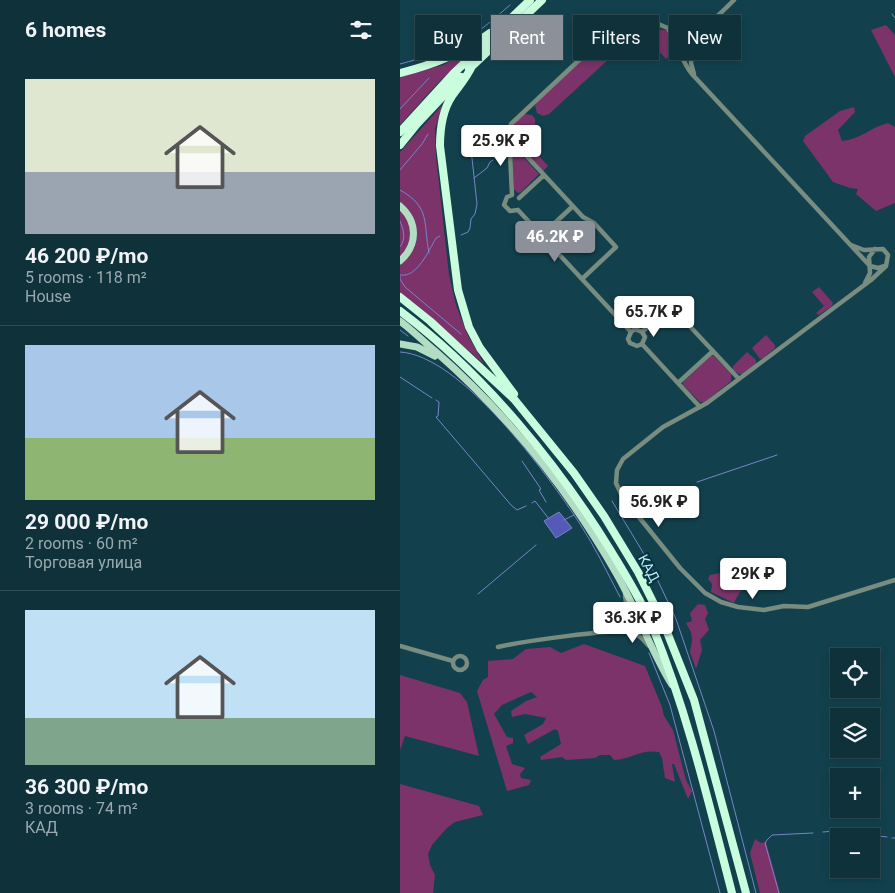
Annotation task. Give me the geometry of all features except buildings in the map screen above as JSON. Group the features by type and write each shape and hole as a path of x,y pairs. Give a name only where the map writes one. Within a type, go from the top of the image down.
{"highway":[{"path":"400,132 454,74 530,0"},
{"path":"400,145 417,124 472,66 542,0"},
{"path":"400,73 446,59 476,44 516,14"},
{"path":"472,66 450,98 440,127 440,146 458,290 469,327 480,348 516,396 526,414"},
{"name":"КАД","path":"400,297 442,332 514,399 574,473 604,516 638,572 662,622 694,700 746,893"},
{"name":"КАД","path":"400,311 429,332 504,408 565,483 593,522 628,578 652,626 678,696 708,796 732,893"}],"main road":[{"path":"400,206 407,213 411,221 414,238 409,251 400,261"},
{"path":"400,321 494,406 548,468 582,517 625,590 678,696"},
{"path":"400,344 417,347 455,369"}],"street":[{"path":"718,15 734,0"},
{"path":"630,332 542,235 512,195 509,128 513,120 618,25 629,19 643,18 668,29"},
{"path":"684,60 687,68 870,266 878,268 886,266"},
{"path":"691,60 691,68 699,80"},
{"path":"509,137 573,206 585,218 594,223 616,247 582,279"},
{"path":"512,195 505,200 506,208 513,212 544,175"},
{"path":"542,235 573,206"},
{"path":"852,245 864,250 883,249 888,259 886,266 863,286 739,379 700,407 663,427 623,459 617,470 616,483 634,512 682,570 705,593 721,602 738,607 764,610 784,606 808,607 895,580"},
{"path":"863,286 870,276 869,257 875,249"},
{"path":"642,332 671,306 739,379"},
{"path":"630,332 638,329 642,332 645,336 642,344"},
{"path":"630,332 628,339 630,343 637,346 642,344"},
{"path":"642,344 700,407"},
{"path":"678,383 713,351"},
{"path":"612,632 625,621 627,613 625,590"},
{"path":"498,647 612,632 633,632 641,637 655,652"},
{"path":"400,646 453,661"}],"shaded area":[{"path":"886,25 895,35 895,77 871,30"},
{"path":"659,30 665,30 669,34 669,56 666,59 659,51"},
{"path":"452,60 462,60 400,125 400,77 443,65"},
{"path":"582,60 608,60 549,114 543,116 537,113 535,106 538,100"},
{"path":"445,102 435,129 436,156 449,275 456,305 467,334 484,364 400,293 400,265 413,250 417,234 412,217 400,202 400,152"},
{"path":"854,107 855,112 838,130 842,141 854,138 888,123 895,127 895,203 876,211 856,194 858,189 833,182 803,141 805,136 840,111"},
{"path":"524,114 532,115 535,119 535,127 523,138 548,166 543,171 512,135 513,126"},
{"path":"513,148 539,174 518,193 514,189"},
{"path":"400,209 409,222 411,233 408,245 400,258"},
{"path":"819,287 833,303 832,306 819,315 816,313 824,306 812,292"},
{"path":"766,335 775,345 775,348 760,359 752,348"},
{"path":"747,352 756,360 756,364 743,374 739,374 733,370 733,366"},
{"path":"712,355 731,374 731,381 705,402 700,402 683,385 683,382"},
{"path":"559,512 572,528 556,538 544,521"},
{"path":"745,568 746,572 733,576 734,579 743,577 745,579 744,585 734,603 711,592 712,584 708,579 710,575"},
{"path":"698,604 705,605 708,613 705,619 709,630 700,640 702,650 696,669 690,652 691,632 686,623 692,621 690,613"},
{"path":"584,644 645,666 664,716 673,730 686,780 692,791 688,799 674,764 672,764 675,782 665,778 662,758 659,752 646,752 614,760 610,755 600,755 595,758 566,760 562,757 541,760 540,757 561,744 558,731 555,729 528,744 524,735 543,724 546,718 525,714 512,717 511,711 526,701 537,697 531,692 502,705 494,714 507,737 513,738 513,743 506,746 512,764 525,768 520,774 521,778 531,780 529,785 507,791 477,691 483,680 488,677 488,661 513,659 526,649 550,647 561,653"},
{"path":"400,675 460,693 467,702 479,756 405,736 400,750"},
{"path":"400,784 479,806 483,815 455,822 432,845 428,854 430,865 435,875 433,893 400,893"},
{"path":"755,839 761,843 766,842 780,893 760,893 750,853"}],"waterway":[{"path":"400,64 434,54 458,43 483,27 510,5"},
{"path":"892,14 895,18"},
{"path":"400,109 429,78"},
{"path":"400,170 428,134"},
{"path":"461,235 468,232 477,204 471,149"},
{"path":"474,178 487,168 493,160"},
{"path":"400,190 410,196 421,209 424,217 429,253"},
{"path":"400,221 404,234 400,247"},
{"path":"401,275 407,275 417,268 436,238 440,236"},
{"path":"400,275 400,279 405,287 461,334"},
{"path":"400,330 408,336"},
{"path":"400,352 424,358 449,373 501,421 566,503 591,542 620,597"},
{"path":"400,377 432,398"},
{"path":"436,400 439,402 438,416 436,417 511,505 517,510 526,506"},
{"path":"697,482 777,455"},
{"path":"522,461 541,489 539,490 546,502"},
{"path":"532,503 535,501 549,519"},
{"path":"612,501 650,564 676,619 714,731 756,893"},
{"path":"564,520 574,515"},
{"path":"478,594 536,545"},
{"path":"649,653 670,705 720,893"},
{"path":"823,832 834,831 887,837"},
{"path":"779,893 765,843 772,835 813,833"}]}
